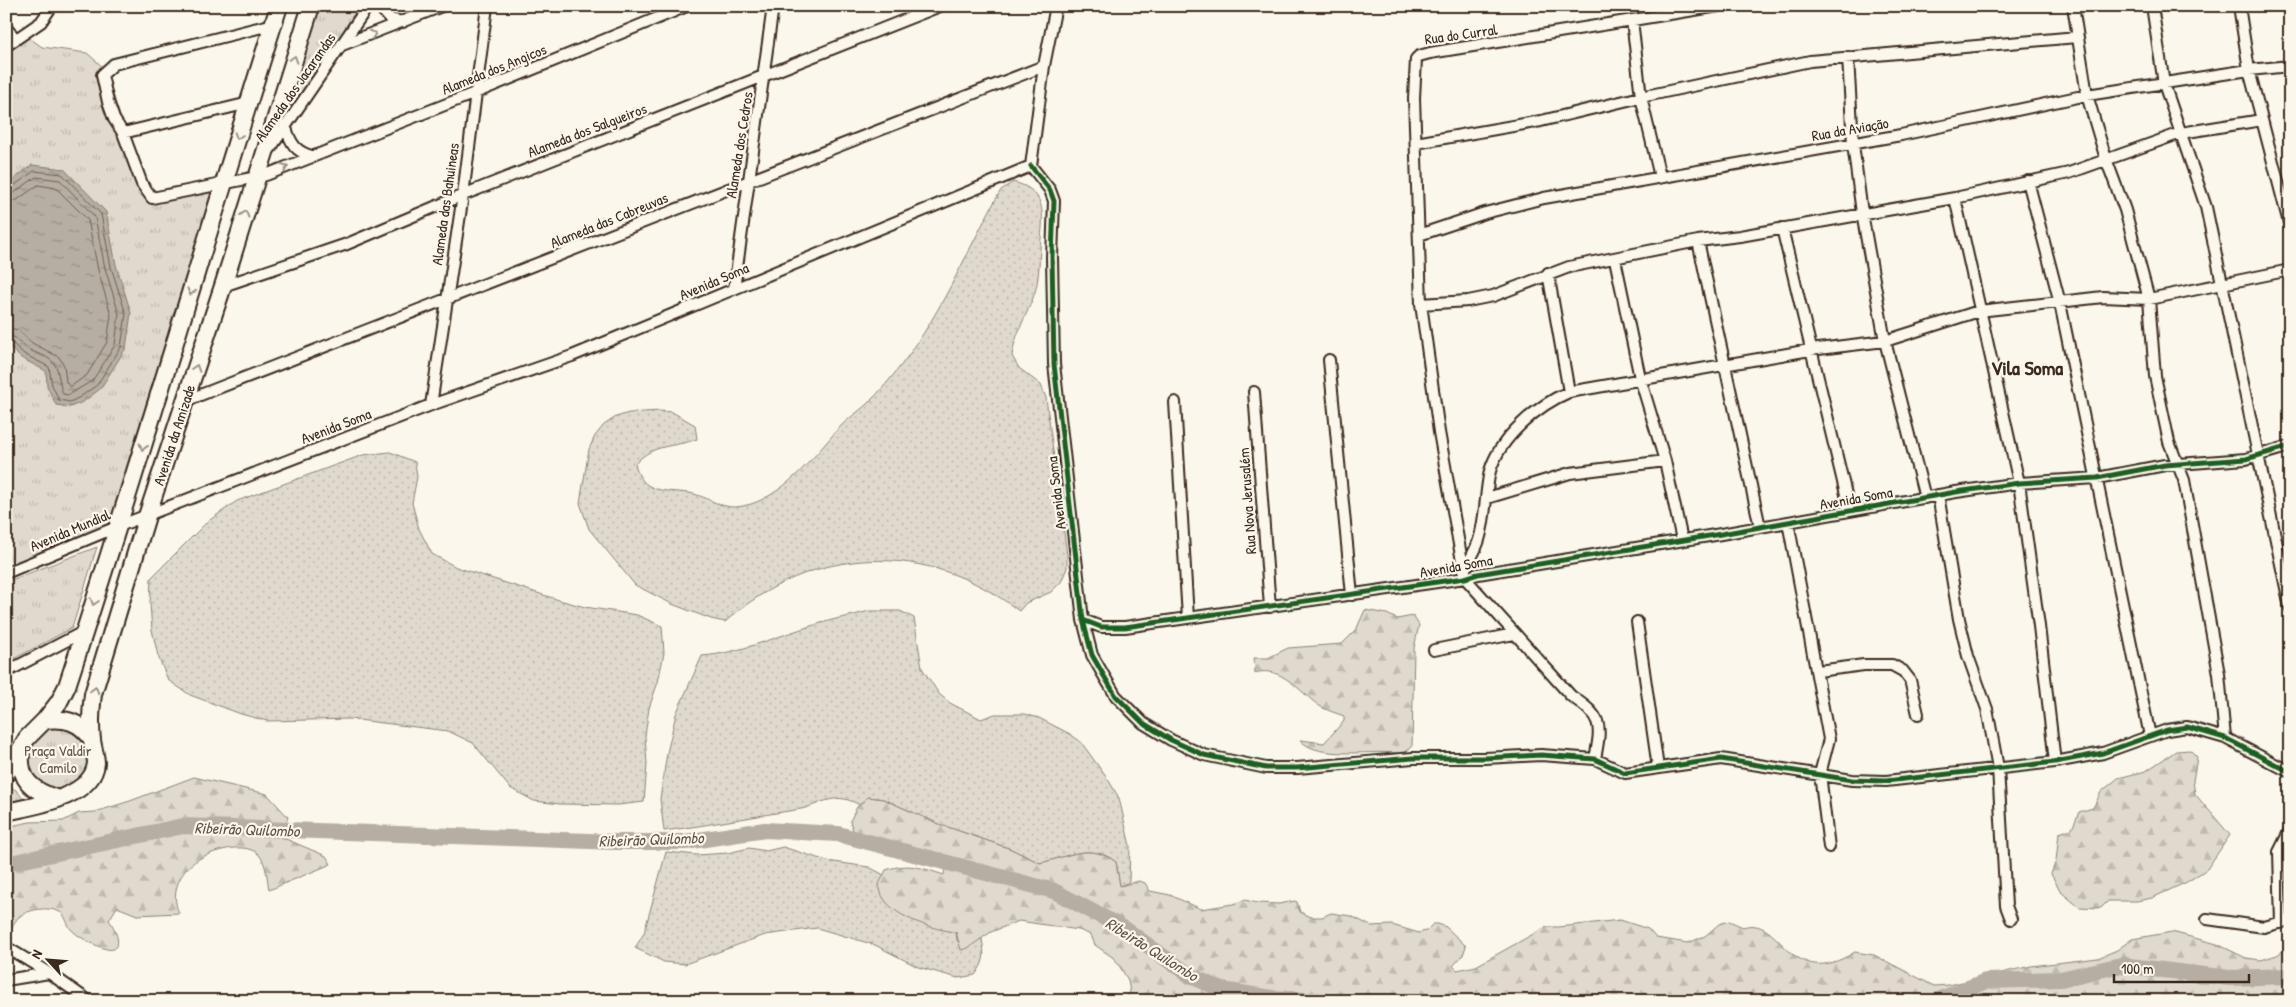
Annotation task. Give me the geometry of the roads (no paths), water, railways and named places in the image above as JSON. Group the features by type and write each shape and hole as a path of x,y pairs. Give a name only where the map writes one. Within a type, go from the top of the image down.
{"main road":[{"name":"Avenida da Amizade","path":"6,774 27,738 59,702 67,686 119,526 279,6"},
{"name":"Avenida da Amizade","path":"6,812 58,799 76,791 88,780 96,764 90,712 93,694 147,516 223,286 311,6"},
{"path":"45,720 63,719 76,723 85,729 92,739"},
{"path":"21,748 21,767 29,785 39,793 58,799"}],"street":[{"path":"6,46 41,22 52,6"},
{"name":"Alameda dos Jacarandas","path":"262,160 286,128 368,6"},
{"path":"379,6 390,19 404,22"},
{"path":"342,45 442,6"},
{"name":"Alameda das Bahuineas","path":"431,405 463,195 487,6"},
{"name":"Alameda dos Angicos","path":"123,133 142,184 152,198 257,176 475,93 687,6"},
{"name":"Alameda dos Cedros","path":"734,289 773,6"},
{"name":"Alameda dos Salgueiros","path":"223,286 347,244 463,195 940,6"},
{"path":"1031,166 1044,66 1056,6"},
{"name":"Rua do Curral","path":"1416,143 1414,98 1416,59 1419,56 1718,6"},
{"path":"2073,6 2087,95 2106,159 2125,210 2149,299 2155,376 2169,442 2184,480 2219,674 2225,738"},
{"path":"2152,6 2164,84 2206,207 2290,607"},
{"path":"2239,6 2249,70 2290,227"},
{"path":"1632,20 1641,97 1660,177"},
{"path":"249,103 123,133 114,119 102,78 105,70 114,64 274,24"},
{"path":"6,28 16,39"},
{"path":"1595,759 1600,733 1591,710 1571,696 1545,665 1514,634 1464,574 1439,432 1421,304 1416,143 1541,121 1641,97 1810,61 2077,37"},
{"path":"1848,57 1853,144 1862,213 1884,341 1925,498"},
{"name":"Alameda das Cabreuvas","path":"185,402 1044,66"},
{"name":"Rua da Aviação","path":"1419,235 1485,213 1544,198 1853,144 2087,95 2249,70 2290,66"},
{"path":"1421,304 1468,301 1493,296 1569,266 1615,259 1698,241 1740,236 1955,198 2028,181 2069,174 2181,133 2262,120"},
{"path":"286,128 292,145 303,154 312,156"},
{"name":"Avenida Soma","path":"147,516 431,405 572,356 1031,166 1050,190 1054,201 1052,257 1054,364 1083,620 1101,627 1125,627 1352,595 1464,574 1478,574 1760,528 2019,483 2097,478 2153,466 2258,457 2290,446"},
{"path":"2028,181 2060,303 2150,736"},
{"path":"1955,198 2019,483 2039,626 2055,762"},
{"path":"1782,228 1850,511"},
{"path":"1698,241 1760,528"},
{"path":"1615,259 1640,378 1665,461 1682,540"},
{"path":"228,268 244,279"},
{"path":"1464,574 1479,540 1490,472 1494,461 1517,429 1541,406 1569,392 1640,378 1810,350 1884,341 1979,311 2103,297 2149,299 2290,270"},
{"path":"1548,273 1569,392"},
{"path":"1328,360 1352,595"},
{"name":"Rua Nova Jerusalém","path":"1254,392 1270,607"},
{"path":"1175,402 1188,618"},
{"path":"1487,498 1570,473 1665,461"},
{"path":"1938,496 1959,619 1968,656 1987,709 1998,768 2006,906 2011,919"},
{"name":"Avenida Mundial","path":"6,573 147,516"},
{"path":"1788,522 1818,671 1829,739 1820,774 1829,847"},
{"path":"1083,620 1092,655 1116,696 1130,712 1143,723 1171,740 1204,755 1240,764 1281,768 1413,758 1541,755 1595,759 1625,773 1721,759 1760,767 1852,780 1886,781 2055,762 2103,753 2167,730 2187,728 2225,738 2290,772"},
{"path":"1638,622 1658,768"},
{"path":"6,672 85,630"},
{"path":"1434,650 1514,634"},
{"path":"1818,671 1864,665 1892,665 1903,672 1910,680 1918,714"},
{"path":"2207,919 2264,927 2285,922 2279,852 2290,830"},
{"path":"6,948 49,973 89,1001"},
{"path":"6,980 49,973"}],"water":[{"path":"32,165 64,169 106,212 116,265 131,313 126,348 100,389 83,402 70,407 56,405 47,386 46,371 21,358 6,344 6,185"}],"waterway":[{"name":"Ribeirão Quilombo","path":"6,864 183,826 616,842 685,842 765,830 838,834 1054,891 1125,929 1189,975 1222,990 1272,998 1324,1001"},
{"name":"Ribeirão Quilombo","path":"1936,1001 1986,981 2061,979 2121,965 2229,978 2290,976"}],"district":[{"name":"Vila Soma","path":"2027,367"}],"park label":[{"name":"Praça Valdir Camilo","path":"58,758"}]}
